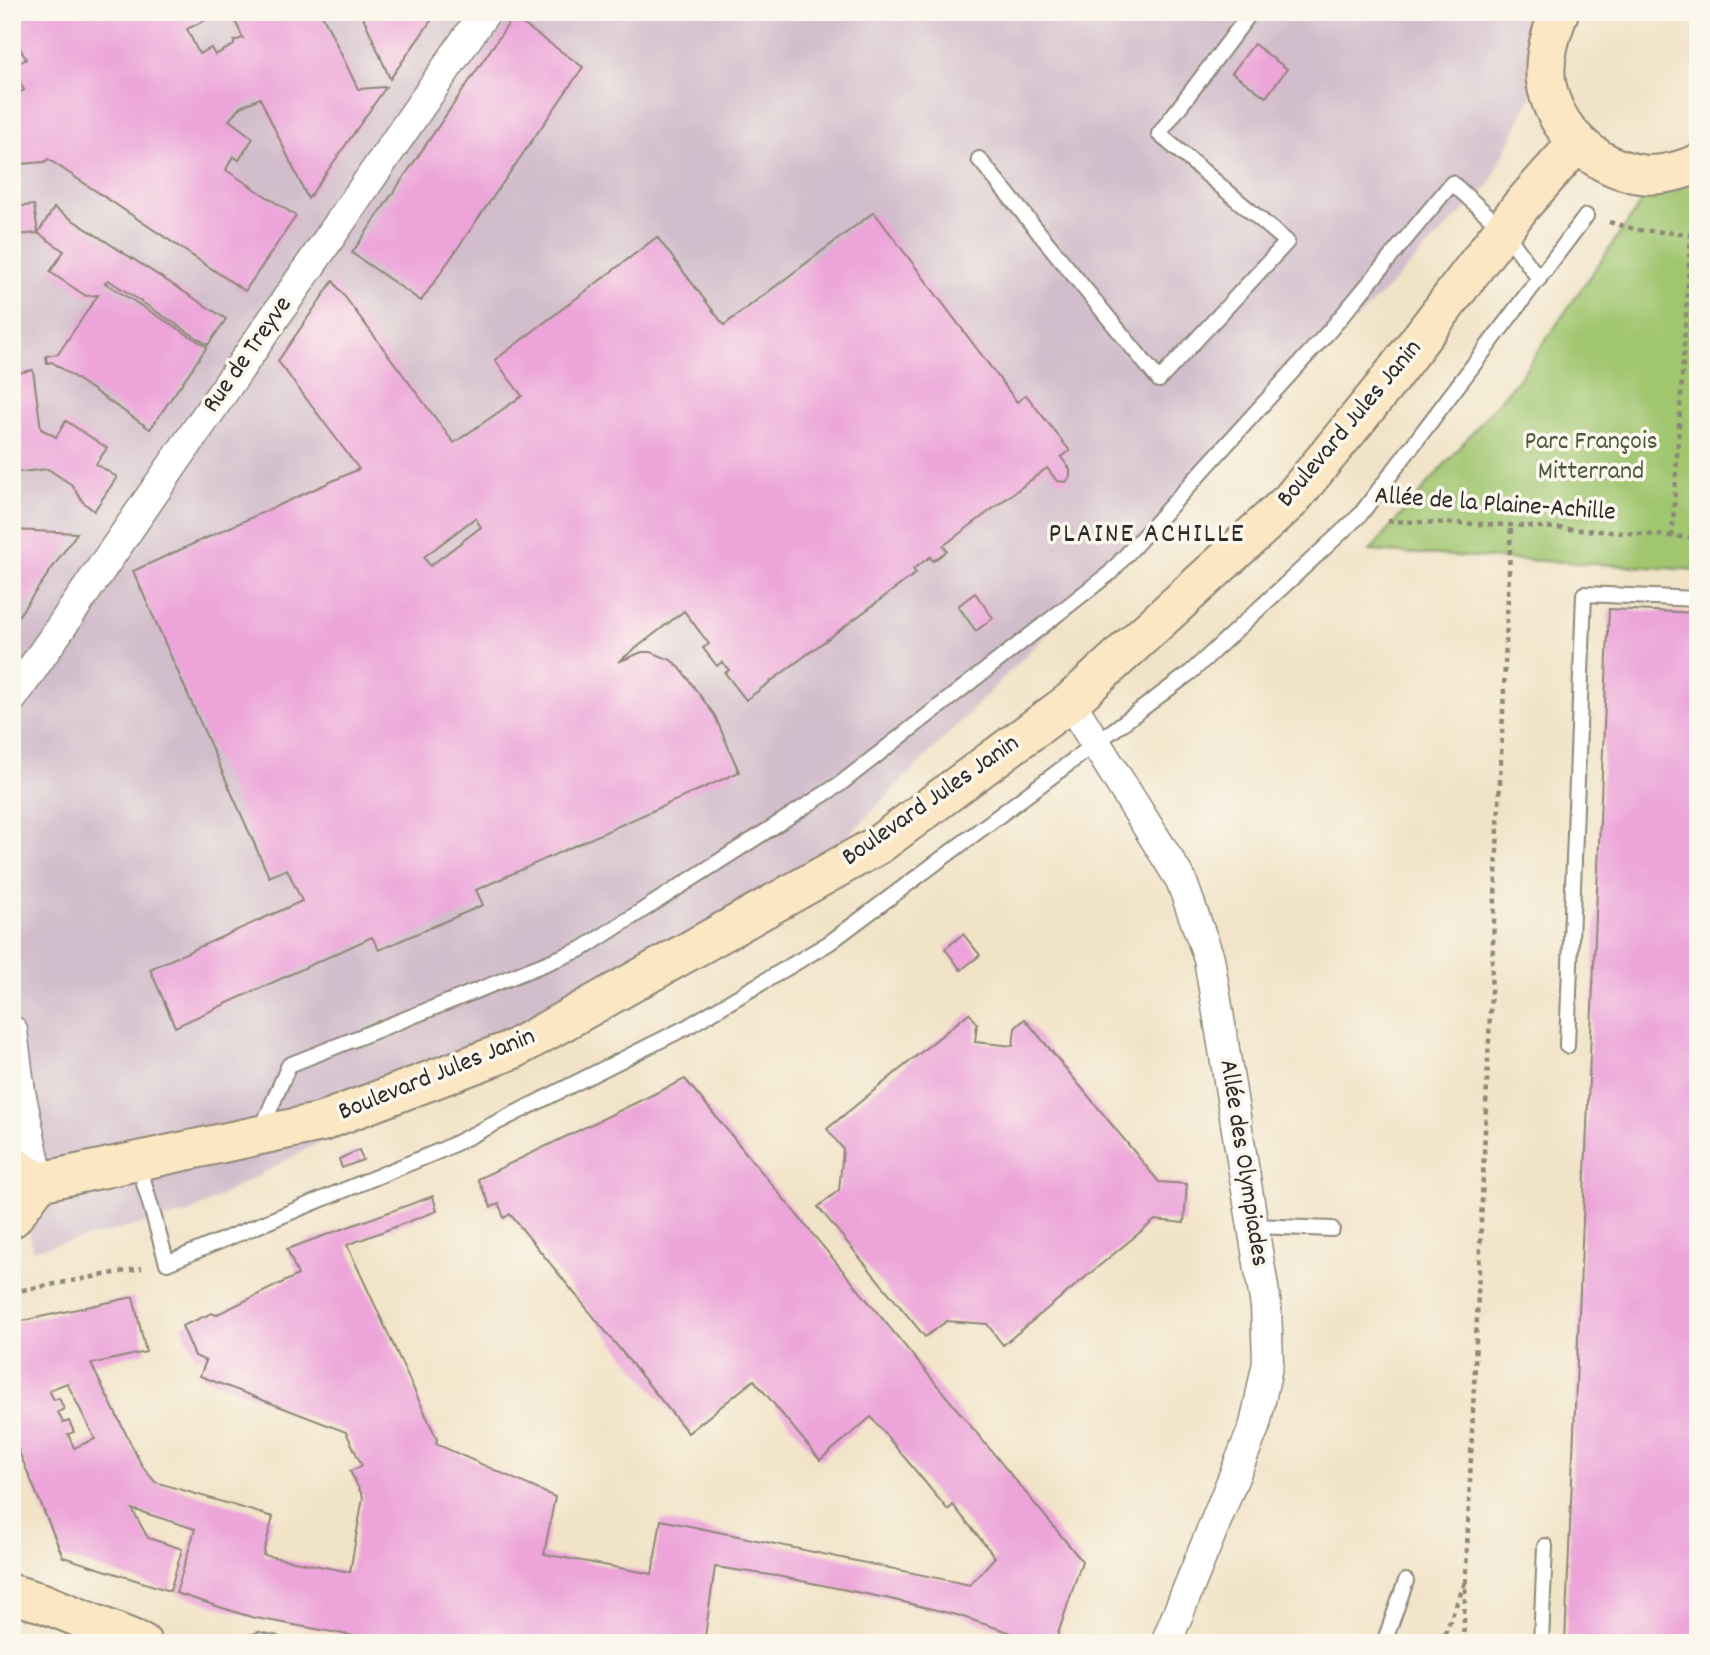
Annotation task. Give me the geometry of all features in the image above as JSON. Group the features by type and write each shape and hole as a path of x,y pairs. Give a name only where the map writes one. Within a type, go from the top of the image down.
{"main road":[{"path":"1559,12 1547,45 1546,80 1556,114 1577,143 1606,164 1640,174 1676,173 1698,164"},
{"name":"Boulevard Jules Janin","path":"26,1174 137,1160 322,1122 514,1049 878,845 1070,702 1290,501 1382,389 1521,206 1577,143"},
{"path":"12,1218 26,1174"},
{"path":"28,1599 59,1643"},
{"path":"28,1599 142,1643"}],"street":[{"name":"Rue de Treyve","path":"12,698 485,12"},
{"name":"Allée des Olympiades","path":"1070,702 1181,880 1209,958 1266,1306 1268,1362 1255,1425 1166,1643"},
{"path":"12,1031 26,1174"}],"lane":[{"path":"979,159 1159,380 1287,242 1159,134 1251,12"},
{"path":"259,1135 289,1065 582,949 840,784 1110,573 1331,329 1452,183 1503,229 1539,279"},
{"path":"137,1160 167,1263 444,1149 687,1027 830,943 1191,672 1360,515 1586,216"},
{"path":"1567,1046 1584,594 1698,599"},
{"path":"1254,1226 1332,1229"},
{"path":"1541,1643 1545,1546"},
{"path":"1384,1643 1406,1581"},
{"path":"250,1643 259,1640 274,1643"}],"path":[{"path":"1586,216 1638,230 1691,234 1698,231"},
{"path":"1672,537 1691,234"},
{"name":"Allée de la Plaine-Achille","path":"1360,515 1376,520 1511,525 1698,538"},
{"path":"1463,1643 1511,525"},
{"path":"12,1292 167,1263"},
{"path":"1441,1643 1467,1576"}],"shaded area":[{"path":"172,12 1571,12 1489,185 807,877 187,1214 32,1250 12,1092 12,89"}],"green space":[{"name":"Parc François Mitterrand","path":"1698,174 1698,570 1370,551 1520,377 1648,193"}],"building":[{"path":"12,12 222,12 187,29 199,54 211,48 215,55 234,45 234,41 243,38 231,12 321,12 358,89 386,87 308,199 260,98 240,107 229,120 253,138 239,160 233,156 226,170 296,216 245,291 48,159 45,162 20,164 21,173 12,174 12,97 24,90 12,67 26,59 12,34"},
{"path":"361,12 434,12 435,15 390,79"},
{"path":"513,17 583,67 421,301 352,253"},
{"path":"1254,44 1287,69 1266,97 1232,73"},
{"path":"34,205 38,233 16,235 16,241 12,241 12,207"},
{"path":"54,208 226,319 208,345 108,280 105,283 207,347 150,429 52,362 47,363 46,356 58,354 98,295 86,296 50,272 64,251 38,233"},
{"path":"874,212 1017,402 1026,395 1070,451 1061,457 1070,469 1070,477 1066,482 1057,481 1047,468 943,546 947,550 944,553 933,561 930,557 913,569 916,573 746,700 725,673 729,670 722,662 717,666 703,648 709,644 684,611 618,662 642,652 651,652 671,660 680,668 715,716 739,772 476,890 483,905 379,950 372,937 175,1027 150,969 302,901 287,869 269,877 133,571 359,469 278,361 333,281 454,443 522,396 495,360 657,237 724,325","holes":["475,518 481,527 430,566 424,557"]},
{"path":"33,370 41,429 56,437 66,421 107,448 96,464 117,477 94,511 83,502 72,485 48,469 12,473 12,374"},
{"path":"12,530 77,533 19,615 12,616"},
{"path":"975,593 993,618 976,631 958,606"},
{"path":"1609,609 1698,613 1698,1643 1565,1643"},
{"path":"963,934 980,955 961,970 945,949"},
{"path":"969,1013 977,1023 975,1042 1013,1046 1015,1028 1025,1019 1159,1182 1187,1184 1184,1223 1155,1220 1003,1345 987,1324 947,1321 925,1337 818,1207 839,1190 843,1149 827,1129"},
{"path":"685,1079 1082,1561 1055,1643 1042,1643 957,1615 886,1598 777,1576 715,1567 704,1643 392,1643 251,1617 176,1593 195,1529 132,1509 148,1538 182,1549 170,1591 63,1557 12,1435 12,1323 133,1297 146,1352 91,1364 142,1466 155,1482 273,1517 263,1555 350,1572 363,1497 350,1471 362,1466 346,1432 200,1376 206,1361 195,1356 182,1326 212,1313 216,1315 298,1275 287,1249 433,1196 437,1211 347,1245 437,1439 436,1444 555,1497 544,1554 652,1574 661,1520 970,1585 995,1557 953,1505 948,1510 871,1417 820,1460 754,1380 688,1433 510,1214 504,1218 499,1204 491,1207 478,1179","holes":["67,1383 95,1439 74,1448 68,1434 74,1432 69,1421 63,1423 58,1412 64,1409 59,1398 54,1400 49,1390"]},
{"path":"359,1150 363,1160 342,1168 339,1159"}],"district":[{"name":"PLAINE ACHILLE","path":"1147,536"}]}
